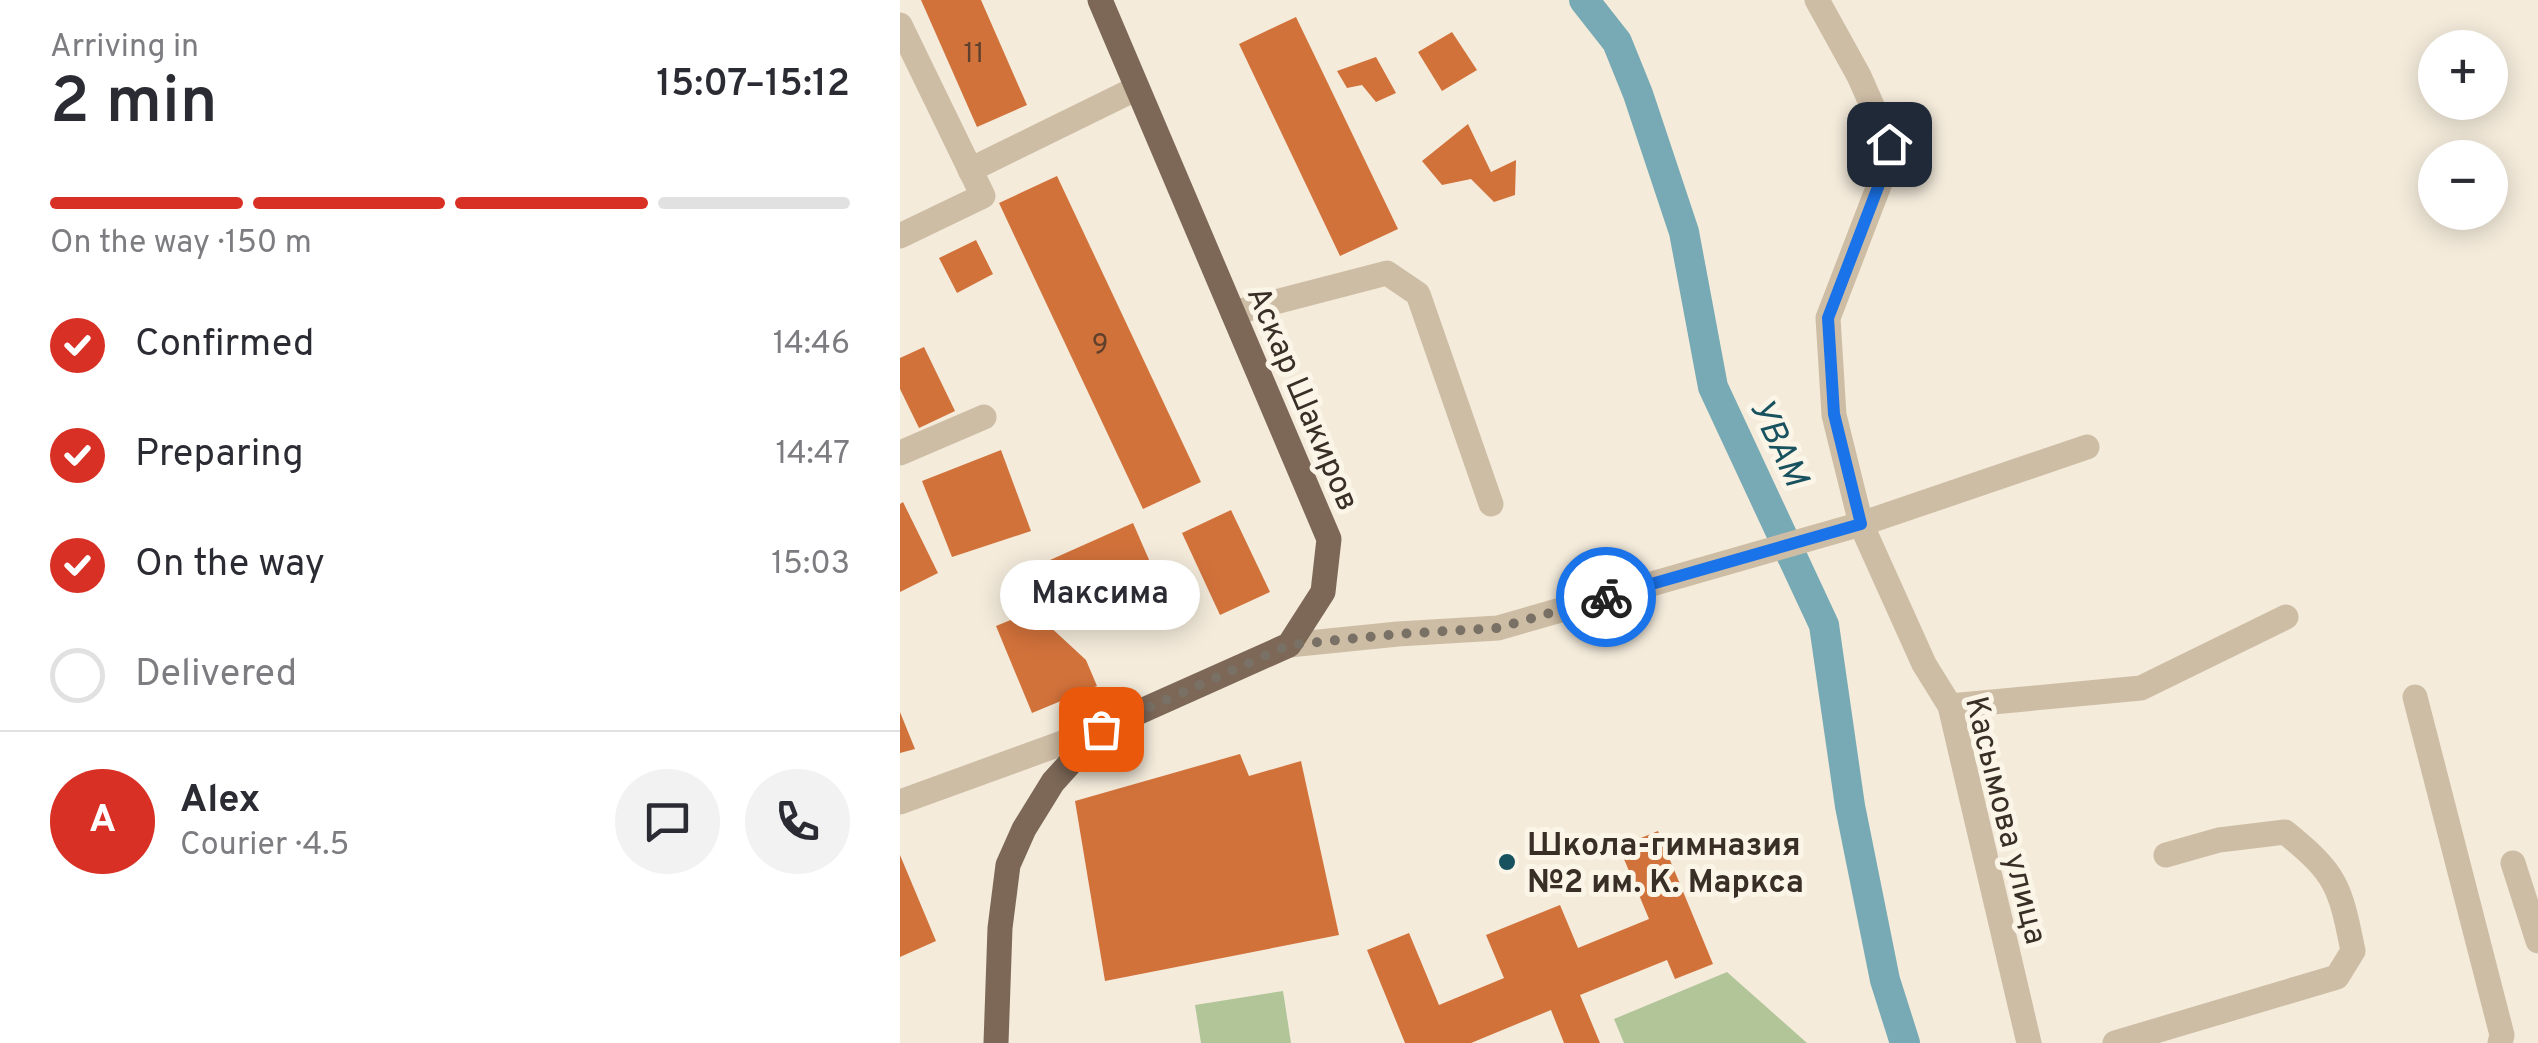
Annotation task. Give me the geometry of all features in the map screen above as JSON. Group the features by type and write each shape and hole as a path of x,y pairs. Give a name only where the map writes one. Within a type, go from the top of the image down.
{"main road":[{"name":"Аскар Шакиров","path":"1100,0 1329,539 1323,592 1289,645"},
{"path":"996,1043 1000,928 1008,865 1054,782 1101,729 1289,645"}],"street":[{"name":"Касымова улица","path":"1817,0 1859,76 1889,144 1878,191 1828,318 1834,414 1850,526 1950,706 2029,1043"},
{"path":"900,25 983,196 900,236"},
{"path":"970,170 1137,88"},
{"path":"1232,313 1388,273 1418,294 1491,504"},
{"path":"900,452 984,417"},
{"path":"1289,645 1498,628 1850,526 2088,447"},
{"path":"1950,706 2141,688 2286,618"},
{"path":"2415,698 2502,1035 2500,1043"},
{"path":"900,802 1101,729"},
{"path":"2116,1043 2337,978 2353,951 2342,893 2316,858 2284,832 2220,840 2166,856"},
{"path":"2513,863 2538,941"}],"green space":[{"path":"1727,972 1807,1043 1624,1043 1614,1019"},
{"path":"1283,991 1291,1043 1201,1043 1195,1005"}],"building":[{"path":"921,0 981,0 1027,105 977,127"},
{"path":"1296,17 1398,229 1340,256 1239,44"},
{"path":"1452,32 1477,70 1442,91 1418,52"},
{"path":"1376,57 1396,93 1376,102 1362,85 1347,88 1337,71"},
{"path":"1468,124 1491,172 1516,160 1515,195 1494,202 1471,179 1442,185 1422,161"},
{"path":"1057,176 1201,482 1143,509 999,203"},
{"path":"976,240 993,274 957,293 939,258"},
{"path":"924,347 955,411 919,428 900,389 900,358"},
{"path":"1001,450 1031,531 952,557 922,481"},
{"path":"903,502 938,573 900,592 900,504"},
{"path":"1231,510 1270,592 1220,615 1182,533"},
{"path":"1133,523 1160,585 1077,621 1050,560"},
{"path":"1033,611 1086,660 1097,686 1032,713 996,626"},
{"path":"900,712 915,749 900,753"},
{"path":"1240,754 1249,776 1301,761 1339,935 1105,981 1075,801"},
{"name":"Школа-гимназия №2 им. К. Маркса","path":"1658,831 1713,964 1675,979 1667,960 1580,995 1600,1043 1564,1043 1551,1010 1471,1043 1405,1043 1367,950 1409,933 1439,1005 1504,978 1486,935 1560,905 1578,948 1649,919 1619,847"},
{"path":"900,855 936,941 900,957"}],"waterway":[{"name":"УВАМ","path":"1584,0 1617,42 1638,94 1684,232 1713,387 1824,625 1850,806 1885,980 1905,1043"}],"way so far":[{"path":"1101,729 1289,645 1498,628 1606,597"}],"place":[{"name":"Максима","path":"1101,729"},
{"name":"Школа-гимназия №2 им. К. Маркса","path":"1507,862"}],"route":[{"path":"1606,597 1861,524 1834,414 1828,318 1860,240 1889,144"}]}
